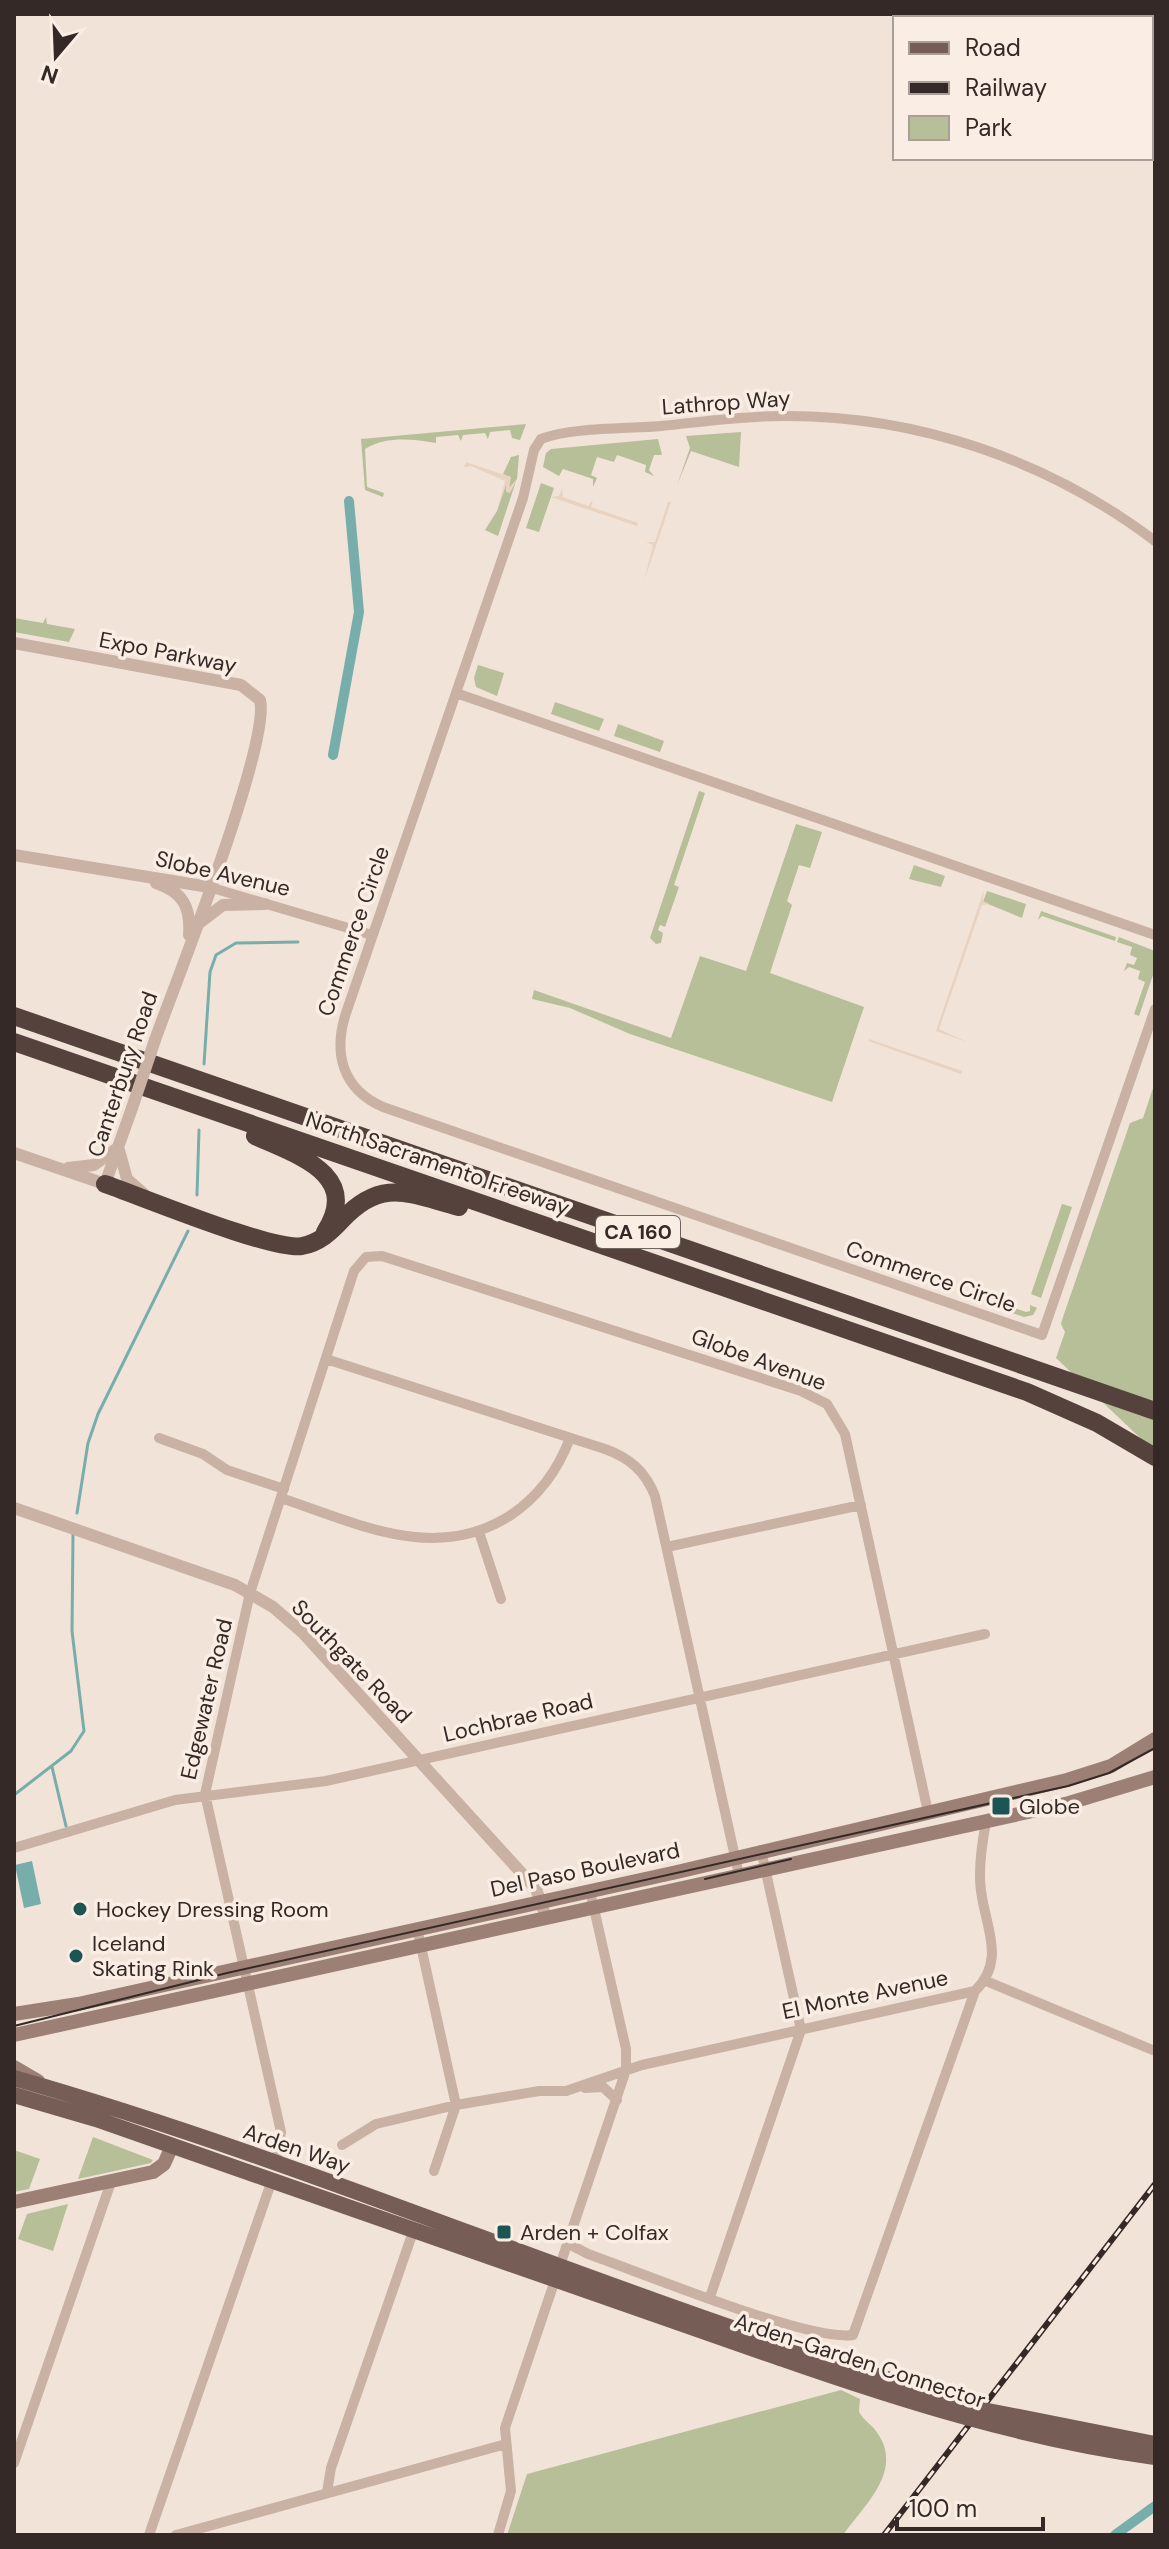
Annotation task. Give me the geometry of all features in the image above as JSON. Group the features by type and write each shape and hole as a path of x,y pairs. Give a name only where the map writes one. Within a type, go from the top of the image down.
{"highway":[{"path":"14,1006 121,1054"},
{"name":"North Sacramento Freeway","path":"14,1016 1155,1411"},
{"name":"North Sacramento Freeway","path":"14,1042 1027,1392 1086,1417 1155,1457"},
{"path":"170,1096 310,1162 326,1174 334,1190 335,1206 331,1222 319,1240"},
{"path":"105,1184 279,1245 300,1247 319,1240 363,1200 379,1193 396,1191 620,1251"}],"main road":[{"name":"Del Paso Boulevard","path":"14,2014 78,2004 590,1891 1091,1774 1134,1754 1155,1739"},
{"path":"1123,1786 1155,1768"},
{"name":"Del Paso Boulevard","path":"14,2035 986,1822 1069,1803 1155,1777"},
{"path":"14,2067 53,2089"},
{"name":"Arden Way","path":"14,2078 108,2106 414,2229 559,2275"},
{"name":"Arden Way","path":"14,2095 172,2146 274,2172 559,2275"},
{"path":"14,2202 158,2170 172,2146 159,2135 125,2120 108,2106"},
{"name":"Arden-Garden Connector","path":"559,2275 974,2421 1058,2441 1155,2457"},
{"name":"Arden-Garden Connector","path":"784,2353 954,2403 1045,2425 1155,2444"}],"street":[{"name":"Lathrop Way","path":"456,693 526,489 534,450 547,437 782,416 897,426 969,444 1037,470 1103,504 1155,541"},
{"name":"Expo Parkway","path":"14,643 241,685 257,696 261,720 246,779 209,887"},
{"path":"456,693 1155,935"},
{"name":"Commerce Circle","path":"456,693 372,935 339,1044 345,1073 360,1094 372,1102 1042,1335 1155,1009"},
{"name":"Slobe Avenue","path":"14,855 209,887 372,935"},
{"path":"139,875 181,895 190,922 187,950"},
{"name":"Canterbury Road","path":"14,1153 105,1184 209,887"},
{"path":"196,926 223,905 265,904"},
{"path":"52,1166 88,1167 99,1163 118,1147 127,1179 157,1202"},
{"name":"Globe Avenue","path":"366,1257 382,1256 820,1399 833,1410 842,1426 861,1505 928,1812"},
{"name":"Edgewater Road","path":"149,2535 274,2172 281,2132 205,1794 250,1593 354,1271 366,1257"},
{"path":"326,1359 617,1454 641,1471 655,1496 739,1875"},
{"path":"159,1438 203,1454 227,1470 282,1494 406,1537 449,1538 479,1532 508,1517 537,1493 552,1474 570,1438"},
{"path":"667,1547 861,1505"},
{"name":"Southgate Road","path":"14,1508 221,1579 250,1593 303,1633 536,1889 546,1917"},
{"path":"479,1532 501,1599"},
{"name":"Lochbrae Road","path":"14,1848 205,1794 302,1785 985,1634"},
{"path":"986,1822 981,1891 994,1959 986,1981 1155,2051"},
{"path":"710,2297 801,2030 761,1850"},
{"path":"498,2535 511,2491 505,2428 626,2070 626,2049 590,1891"},
{"path":"417,1928 456,2105 434,2171"},
{"name":"El Monte Avenue","path":"573,2089 626,2070 975,1991 986,1981"},
{"path":"569,2244 800,2327 853,2335 975,1991"},
{"name":"El Monte Avenue","path":"342,2145 376,2124 456,2105 603,2087 617,2100"},
{"path":"14,2463 111,2182"},
{"path":"327,2492 331,2468 414,2229"},
{"path":"176,2535 506,2444"}],"green space":[{"path":"526,424 520,440 512,438 510,430 490,432 488,439 485,433 463,435 461,441 458,435 436,437 436,443 400,440 373,445 365,449 367,487 384,493 383,497 365,490 361,439"},
{"path":"741,432 739,467 691,451 677,485 690,448 686,436"},
{"path":"658,439 662,455 654,455 649,470 654,476 645,472 646,465 617,455 614,462 597,457 591,475 597,478 593,487 593,479 563,469 559,476 543,467 546,453 551,449"},
{"path":"519,455 517,479 509,489 510,477 503,474 511,457"},
{"path":"507,481 509,493 516,481 498,536 485,530 497,511"},
{"path":"541,483 554,488 539,532 526,528"},
{"path":"46,617 47,624 75,629 69,642 14,632 14,618 43,623"},
{"path":"478,665 504,673 497,696 476,687 474,678"},
{"path":"555,702 604,719 599,731 551,714"},
{"path":"618,724 664,741 660,752 614,736"},
{"path":"699,791 705,793 674,885 679,887 665,927 660,925 658,930 663,933 661,943 656,944 650,938"},
{"path":"796,824 822,832 810,868 799,865 787,901 792,905 770,973 864,1007 832,1102 630,1034 570,1008 532,999 534,990 671,1038 700,956 746,971"},
{"path":"914,865 945,876 941,887 909,879"},
{"path":"987,891 1026,904 1022,918 983,902"},
{"path":"1041,911 1116,937 1115,941 1042,916 1038,920"},
{"path":"1119,937 1155,951 1155,969 1139,1016 1134,1014 1145,982 1138,979 1140,971 1129,967 1124,971 1127,963 1134,965 1137,958 1130,955 1132,947 1117,942"},
{"path":"1155,1082 1155,1452 1056,1358 1065,1332 1061,1324 1063,1317 1130,1123 1143,1118"},
{"path":"1062,1204 1072,1207 1041,1298 1031,1294"},
{"path":"978,1290 981,1296 1026,1312 1030,1311 1030,1305 1037,1308 1033,1315 1024,1317 976,1300"},
{"path":"93,2137 153,2160 151,2163 78,2179"},
{"path":"14,2150 40,2159 29,2189 14,2192"},
{"path":"68,2204 53,2251 18,2239 27,2214"},
{"path":"841,2390 860,2399 859,2412 876,2431 884,2445 886,2459 879,2486 843,2535 507,2535 527,2474"}],"shaded area":[{"path":"466,462 511,477 509,488 517,479 510,493 506,492 506,485 497,511 505,481 471,466 464,467"},
{"path":"562,489 563,497 588,506 593,500 591,507 638,523 637,526 551,497 559,496"},
{"path":"668,502 671,502 644,581 653,545 646,542 655,542"},
{"path":"984,890 983,901 989,904 982,905 939,1029 967,1042 936,1031"},
{"path":"868,1041 962,1071 961,1074"}],"water":[{"path":"32,1861 41,1904 24,1908 15,1865"}],"waterway":[{"path":"333,755 359,612 349,501"},
{"path":"204,1064 210,972 216,955 236,943 298,942"},
{"path":"197,1195 199,1130"},
{"path":"77,1513 88,1443 98,1414 188,1231"},
{"path":"14,1795 71,1751 84,1731 72,1631 73,1535"},
{"path":"52,1767 66,1826"},
{"path":"1115,2535 1155,2506"}],"tram line":[{"path":"14,2026 227,1973 1068,1786 1109,1773 1155,1748"},
{"path":"705,1879 791,1859"}],"railway":[{"path":"884,2535 1155,2184"}],"place":[{"name":"Globe","path":"1001,1806"},
{"name":"Hockey Dressing Room","path":"80,1909"},
{"name":"Iceland Skating Rink","path":"76,1956"},
{"name":"Arden + Colfax","path":"504,2232"}]}
